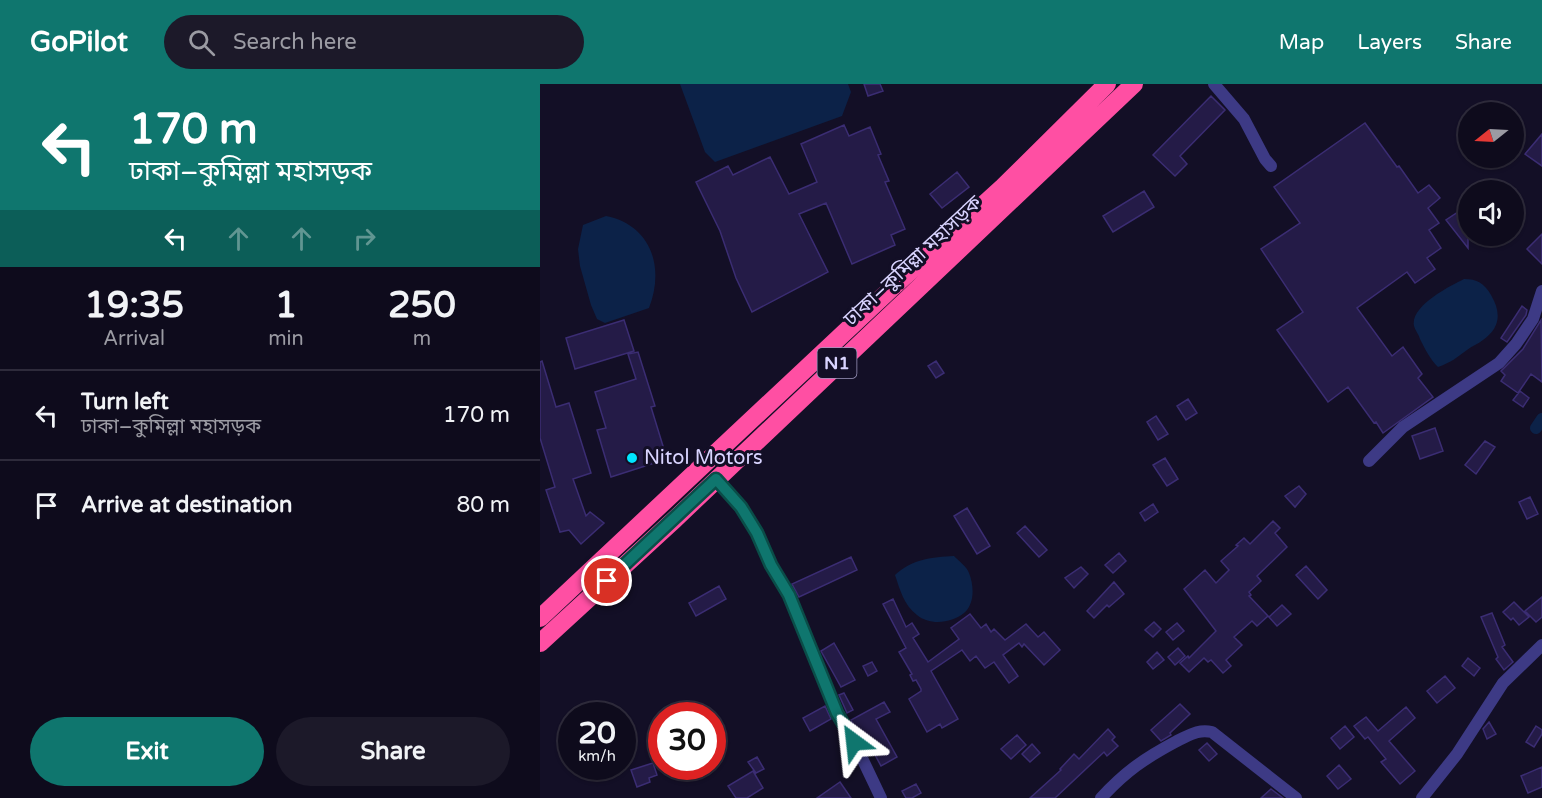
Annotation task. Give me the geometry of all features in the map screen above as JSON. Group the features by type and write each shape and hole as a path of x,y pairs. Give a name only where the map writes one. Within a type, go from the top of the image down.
{"highway":[{"name":"ঢাকা–কুমিল্লা মহাসড়ক","path":"540,618 894,286 1004,187 1107,84"},
{"name":"ঢাকা–কুমিল্লা মহাসড়ক","path":"540,643 1134,84"}],"street":[{"path":"1214,84 1244,119 1271,166"},
{"path":"1370,461 1403,427 1499,363 1516,344 1533,319 1542,291"},
{"path":"716,479 741,507 757,533 771,565 789,595 837,713 850,733 881,798"},
{"path":"1422,798 1457,754 1503,683 1542,645"},
{"path":"1101,798 1118,780 1147,757 1202,729 1212,732 1296,798"}],"water":[{"path":"680,84 848,84 851,92 842,116 715,162 705,152"},
{"path":"606,216 634,228 644,238 654,263 655,278 654,293 649,308 605,323 597,319 591,305 580,266 578,249 583,225"},
{"path":"1464,279 1480,282 1483,285 1494,301 1498,319 1489,335 1450,362 1438,367 1420,339 1414,326 1414,319 1424,304"},
{"path":"954,556 967,569 971,578 973,589 970,605 964,613 953,619 941,622 928,621 913,611 906,602 895,575 915,562"}],"building":[{"path":"864,84 880,84 883,91 868,96"},
{"path":"1211,96 1225,110 1180,156 1187,164 1175,176 1153,155"},
{"path":"1365,123 1418,193 1429,185 1440,198 1428,208 1439,223 1429,230 1441,248 1427,258 1435,269 1415,283 1407,272 1357,308 1392,356 1403,347 1422,374 1418,378 1433,397 1383,433 1348,387 1328,402 1277,330 1303,312 1261,249 1300,223 1274,187"},
{"path":"844,125 849,136 870,127 889,181 885,182 905,229 891,235 895,245 852,264 826,203 799,214 828,272 752,312 736,278 720,231 696,182 728,166 733,175 770,157 789,194 817,182 801,144"},
{"path":"1542,134 1542,166 1525,154"},
{"path":"957,172 969,187 942,208 930,194"},
{"path":"1144,191 1154,207 1113,232 1103,216"},
{"path":"1458,212 1458,235 1446,220"},
{"path":"1542,234 1542,264 1527,249"},
{"path":"1522,306 1527,310 1526,315 1507,342 1501,338"},
{"path":"624,320 634,351 575,369 566,338"},
{"path":"1541,320 1542,382 1531,374 1518,393 1501,381 1505,375 1501,371 1523,349"},
{"path":"638,352 655,406 651,407 667,459 611,477 597,430 606,428 595,392 636,379 628,354"},
{"path":"542,361 556,407 569,403 591,473 573,479 586,516 590,512 604,523 581,544 569,530 560,532 546,490 555,487 540,438 540,362"},
{"path":"936,361 944,373 936,378 928,366"},
{"path":"1520,391 1529,398 1523,407 1513,400"},
{"path":"1188,399 1197,413 1186,420 1177,406"},
{"path":"1156,416 1168,434 1158,440 1147,422"},
{"path":"1435,428 1443,451 1420,459 1412,436"},
{"path":"1485,441 1495,447 1476,474 1465,465"},
{"path":"1165,458 1178,479 1167,486 1153,465"},
{"path":"1299,486 1306,494 1295,507 1285,496"},
{"path":"1530,497 1538,514 1527,519 1519,502"},
{"path":"1153,504 1158,512 1145,521 1140,513"},
{"path":"967,508 990,546 977,554 954,516"},
{"path":"1273,521 1280,528 1275,533 1287,547 1257,576 1261,581 1249,592 1251,595 1249,596 1268,616 1257,626 1252,621 1234,637 1242,645 1226,660 1231,666 1223,673 1211,660 1208,662 1204,658 1189,672 1180,663 1188,656 1189,658 1216,631 1184,589 1205,570 1216,583 1229,570 1221,561 1244,538 1250,544"},
{"path":"1025,526 1047,550 1039,557 1017,533"},
{"path":"1119,553 1126,561 1113,573 1105,565"},
{"path":"851,557 857,570 799,597 792,584"},
{"path":"1306,566 1327,590 1318,599 1296,575"},
{"path":"1081,567 1088,574 1074,588 1065,578"},
{"path":"1114,582 1124,594 1109,607 1107,605 1094,618 1087,611"},
{"path":"719,586 726,599 696,616 689,603"},
{"path":"1542,597 1542,617 1536,622 1525,611"},
{"path":"893,599 906,627 912,623 919,634 913,638 928,662 959,639 951,628 970,614 981,628 986,624 991,632 994,629 1005,640 1026,624 1038,637 1044,632 1060,650 1044,665 1024,644 1022,647 1019,643 1003,655 1018,676 1009,683 994,662 985,668 976,656 970,661 962,650 931,671 958,719 942,728 940,724 927,732 909,699 921,689 916,680 913,681 910,675 912,674 899,652 906,648 883,604"},
{"path":"1514,602 1529,617 1519,625 1503,612"},
{"path":"1282,605 1291,614 1277,626 1269,617"},
{"path":"1492,613 1505,645 1502,647 1513,662 1504,670 1496,659 1498,657 1481,617"},
{"path":"1154,622 1161,629 1153,637 1145,630"},
{"path":"1177,623 1184,631 1173,640 1166,632"},
{"path":"834,643 855,680 841,687 821,651"},
{"path":"1178,648 1185,656 1175,665 1168,657"},
{"path":"1157,652 1164,660 1153,669 1147,662"},
{"path":"1468,658 1480,668 1474,676 1462,666"},
{"path":"872,662 877,671 868,676 863,666"},
{"path":"1445,676 1455,688 1437,703 1427,691"},
{"path":"844,693 853,710 847,713 839,695"},
{"path":"884,702 890,712 876,719 897,757 881,766 867,740 863,742 851,720"},
{"path":"1180,704 1190,714 1170,733 1171,735 1161,741 1151,730"},
{"path":"825,706 831,719 810,731 803,718"},
{"path":"1406,707 1415,718 1389,741 1415,771 1400,784 1381,762 1386,759 1368,737 1365,739 1354,726 1366,717 1378,731"},
{"path":"1489,722 1496,734 1487,739 1483,729"},
{"path":"1345,726 1354,737 1340,749 1331,738"},
{"path":"1536,726 1542,730 1542,734 1534,747 1526,742"},
{"path":"1108,729 1115,737 1112,740 1118,746 1107,756 1104,752 1055,798 1030,798 1061,770 1074,754 1079,759"},
{"path":"1017,735 1026,745 1011,759 1001,749"},
{"path":"1207,743 1217,754 1209,761 1199,750"},
{"path":"1032,744 1040,753 1030,762 1022,754"},
{"path":"757,757 764,769 756,773 748,762"},
{"path":"648,765 650,782 637,787 635,780 636,768"},
{"path":"1339,765 1351,779 1338,789 1327,776"},
{"path":"1542,767 1542,787 1528,793 1521,776"},
{"path":"753,771 763,788 747,798 736,798 728,786"},
{"path":"840,782 851,798 817,798"},
{"path":"916,784 921,793 912,798 906,798 902,791"},
{"path":"1271,789 1283,798 1261,798"}],"waterway":[{"path":"1536,428 1542,419"}],"place":[{"name":"Nitol Motors","path":"632,458"}],"route":[{"path":"607,581 716,479 734,497 757,533 771,565 789,595 808,647 837,713 854,742"}]}
